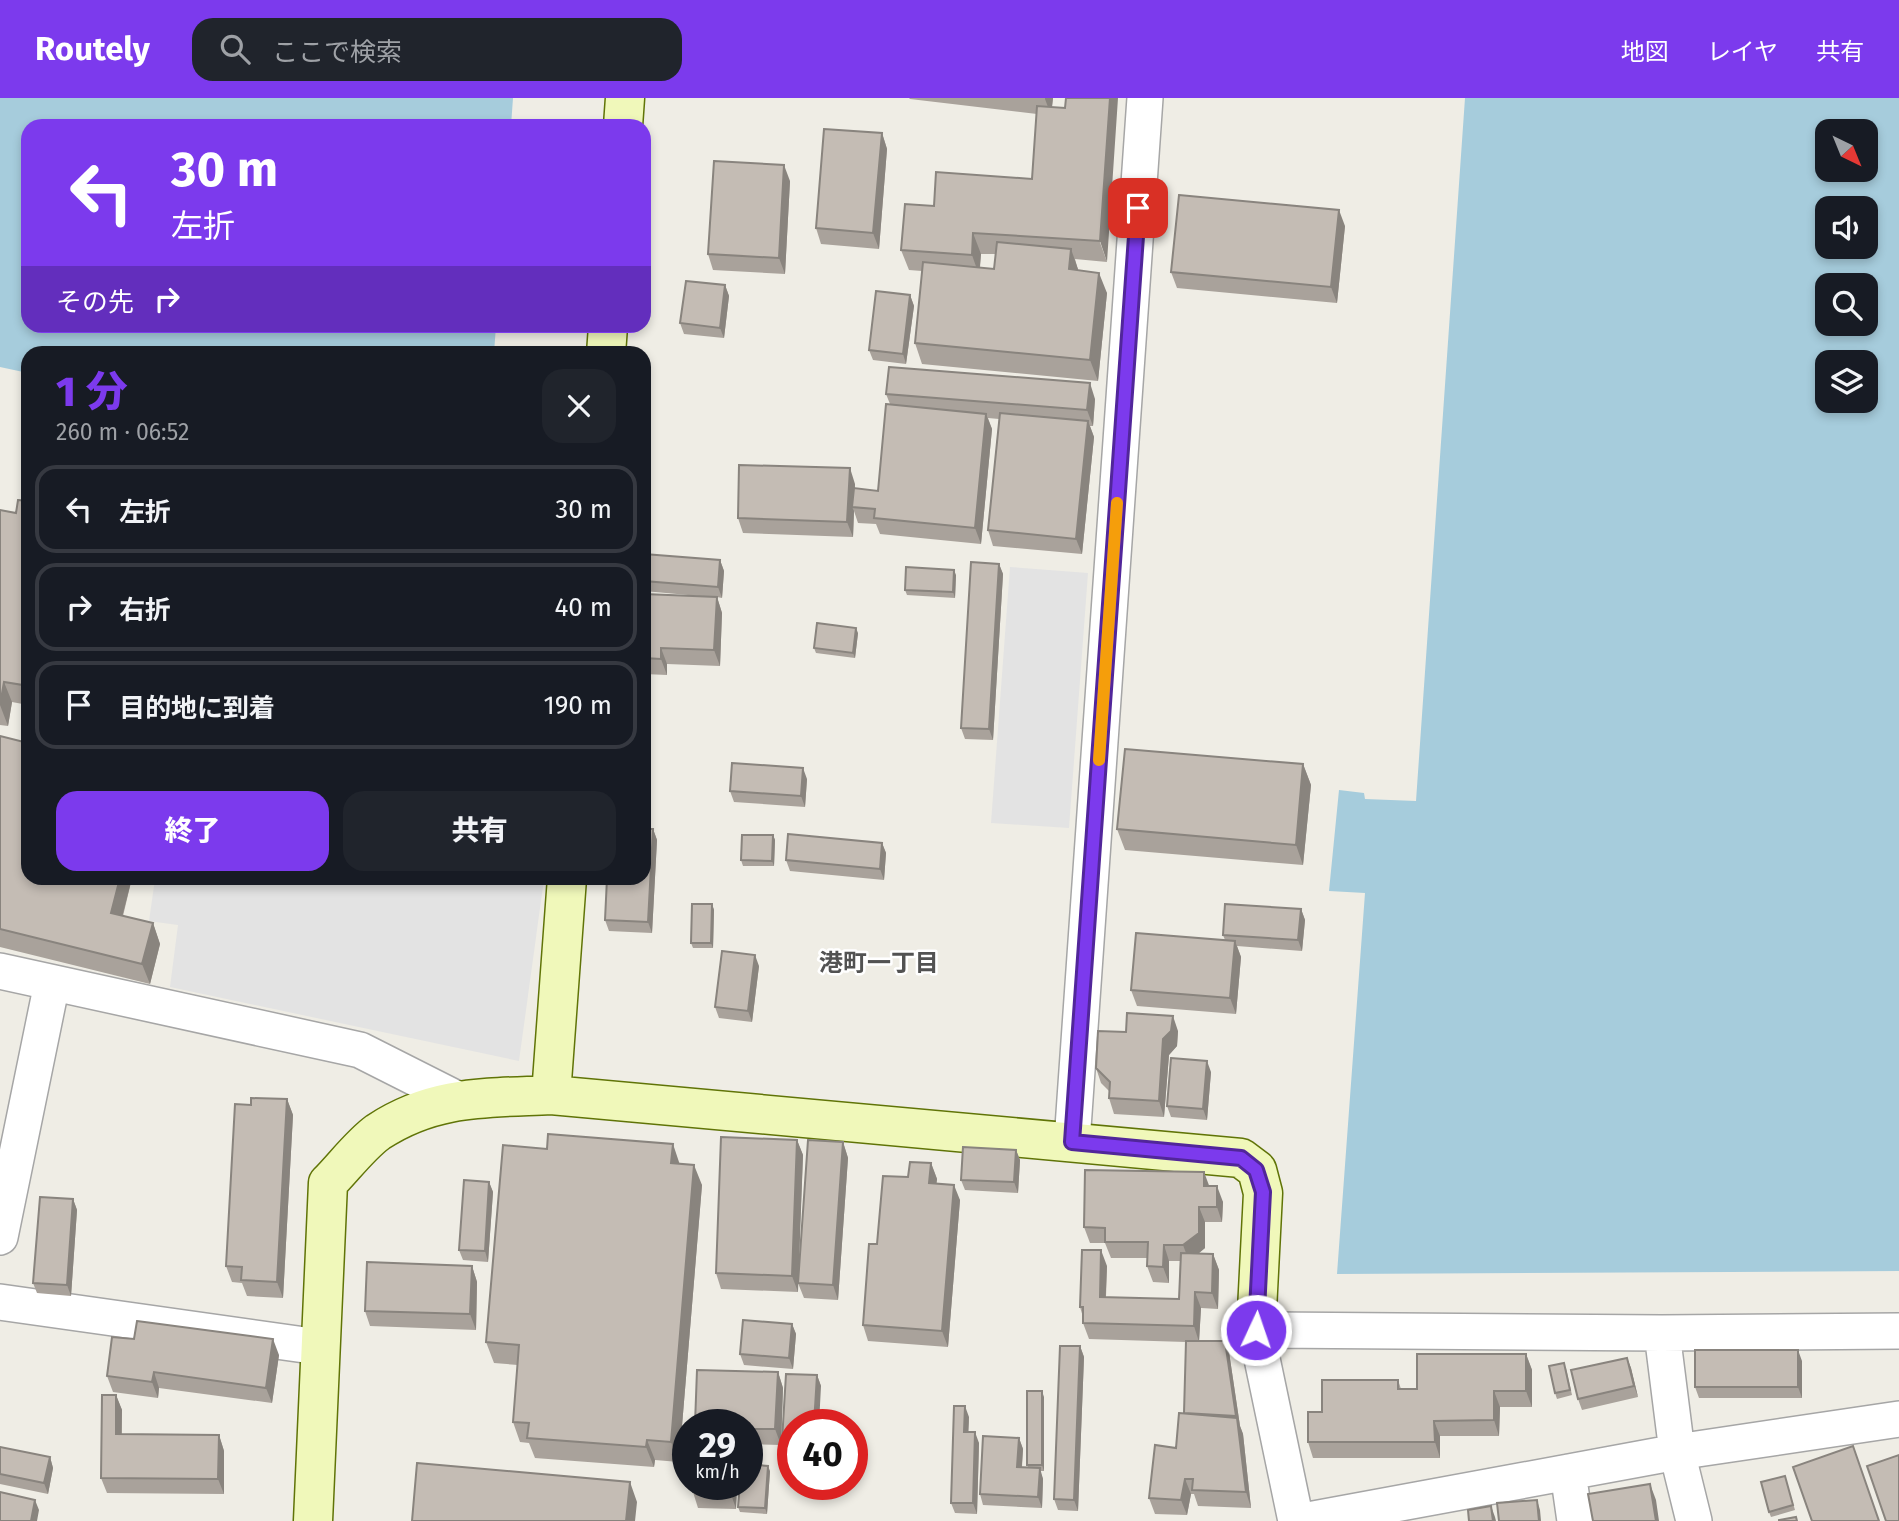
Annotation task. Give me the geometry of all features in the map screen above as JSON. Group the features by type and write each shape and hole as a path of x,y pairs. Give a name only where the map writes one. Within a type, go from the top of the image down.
{"street":[{"path":"623,119 625,98"},
{"path":"1072,1142 1145,98"},
{"path":"551,1095 566,885"},
{"path":"0,971 360,1051 457,1099"},
{"path":"0,1237 52,983"},
{"path":"313,1521 318,1347 328,1183 377,1133 419,1112 457,1099 551,1095 1241,1158 1256,1170 1263,1192 1256,1330 1296,1521"},
{"path":"0,1302 318,1347"},
{"path":"1256,1330 1662,1333 1899,1331"},
{"path":"1662,1333 1677,1452 1693,1521"},
{"path":"1303,1521 1460,1506 1568,1472 1677,1452 1899,1419"},
{"path":"1568,1472 1575,1521"}],"shaded area":[{"path":"1010,567 1088,573 1069,828 991,823"},
{"path":"154,885 543,885 519,1061 170,987 178,925 149,921"}],"water":[{"path":"0,98 513,98 512,119 21,119 21,333 495,333 495,346 21,346 21,372 0,367"},
{"path":"1465,98 1899,98 1899,1271 1337,1274 1365,893 1329,891 1339,790 1364,793 1365,799 1416,801"}],"building":[{"path":"1066,98 1110,98 1100,241 973,233 972,255 901,250 905,204 934,206 936,172 1032,179 1037,106 1065,108"},
{"path":"824,129 882,133 873,233 816,228"},
{"path":"714,161 784,165 779,258 708,254"},
{"path":"1179,195 1339,210 1331,287 1171,272"},
{"path":"997,242 1071,249 1069,269 1099,273 1090,360 915,343 923,262 994,269"},
{"path":"686,281 725,285 720,328 680,323"},
{"path":"876,291 910,295 903,354 869,350"},
{"path":"889,367 1090,383 1087,410 886,394"},
{"path":"886,404 986,414 975,528 874,518 875,509 852,507 854,488 878,491"},
{"path":"1000,413 1088,421 1076,539 988,530"},
{"path":"739,465 850,468 847,522 738,518"},
{"path":"18,500 21,500 21,685 4,682 0,705 0,510 16,513"},
{"path":"651,555 720,560 718,587 651,582"},
{"path":"971,562 999,564 989,729 961,728"},
{"path":"906,567 954,570 953,592 905,590"},
{"path":"651,594 717,597 714,650 661,648 661,659 651,658"},
{"path":"817,623 856,628 853,653 814,648"},
{"path":"0,736 21,741 21,885 118,885 111,913 153,923 142,964 0,929"},
{"path":"1125,749 1303,764 1296,845 1117,829"},
{"path":"732,763 803,768 801,796 730,791"},
{"path":"651,829 653,829 651,866"},
{"path":"788,834 882,843 880,869 786,860"},
{"path":"742,835 773,835 772,861 741,860"},
{"path":"607,885 650,885 648,922 605,920"},
{"path":"692,904 712,904 711,943 691,943"},
{"path":"1225,904 1301,909 1298,940 1223,935"},
{"path":"1136,933 1235,941 1230,998 1131,990"},
{"path":"722,951 755,955 748,1011 715,1007"},
{"path":"1127,1013 1173,1016 1171,1031 1163,1039 1159,1101 1109,1098 1110,1082 1096,1068 1098,1031 1126,1032"},
{"path":"1171,1058 1207,1061 1203,1109 1167,1106"},
{"path":"251,1098 287,1099 277,1282 241,1280 242,1267 226,1266 235,1104 251,1105"},
{"path":"548,1134 673,1144 671,1163 694,1165 671,1442 647,1440 646,1447 527,1438 529,1423 513,1422 519,1345 486,1342 503,1145 547,1149"},
{"path":"721,1137 797,1140 792,1276 716,1273"},
{"path":"808,1140 843,1142 833,1285 798,1283"},
{"path":"963,1147 1016,1150 1014,1182 961,1180"},
{"path":"910,1162 931,1163 929,1183 954,1185 942,1331 863,1325 869,1244 877,1244 883,1176 908,1177"},
{"path":"1085,1170 1204,1172 1204,1186 1217,1186 1217,1207 1199,1207 1199,1233 1183,1245 1164,1245 1163,1267 1147,1266 1148,1242 1105,1242 1105,1228 1084,1227"},
{"path":"464,1180 489,1182 485,1251 459,1250"},
{"path":"40,1197 73,1199 67,1285 33,1283"},
{"path":"1082,1250 1101,1250 1100,1297 1179,1299 1181,1253 1213,1254 1212,1293 1195,1292 1194,1326 1083,1323 1083,1307 1080,1307"},
{"path":"367,1262 472,1266 470,1314 365,1311"},
{"path":"743,1320 792,1324 789,1358 740,1354"},
{"path":"137,1321 273,1339 266,1388 154,1372 152,1382 107,1376 112,1337 134,1339"},
{"path":"1186,1341 1225,1341 1236,1416 1184,1413"},
{"path":"1060,1346 1080,1346 1074,1500 1054,1499"},
{"path":"1695,1350 1798,1350 1798,1387 1695,1387"},
{"path":"1417,1354 1526,1354 1526,1391 1494,1391 1494,1420 1434,1421 1435,1442 1308,1442 1308,1412 1322,1412 1322,1380 1398,1380 1398,1389 1417,1389"},
{"path":"1627,1358 1634,1386 1578,1399 1571,1370"},
{"path":"1564,1363 1570,1390 1555,1393 1549,1366"},
{"path":"697,1370 778,1372 775,1429 763,1429 763,1409 696,1409"},
{"path":"786,1374 817,1375 815,1409 784,1409"},
{"path":"1027,1391 1042,1391 1042,1465 1027,1465"},
{"path":"102,1395 116,1395 116,1434 219,1435 218,1479 101,1478"},
{"path":"954,1406 965,1406 964,1432 975,1432 973,1503 951,1503"},
{"path":"1179,1413 1237,1418 1246,1492 1192,1490 1193,1479 1185,1479 1181,1500 1149,1498 1155,1445 1176,1448"},
{"path":"983,1436 1019,1438 1017,1467 1040,1468 1038,1497 980,1494"},
{"path":"1853,1446 1879,1521 1812,1521 1793,1467"},
{"path":"0,1447 50,1457 44,1483 0,1474"},
{"path":"1899,1455 1899,1521 1886,1521 1867,1466"},
{"path":"417,1463 630,1482 626,1521 412,1521"},
{"path":"763,1466 768,1466 765,1508 738,1507 739,1500 763,1500"},
{"path":"1785,1476 1793,1505 1769,1512 1761,1482"},
{"path":"1650,1484 1656,1521 1593,1521 1588,1494"},
{"path":"0,1492 35,1500 31,1521 0,1521"},
{"path":"1537,1500 1539,1521 1499,1521 1497,1503"},
{"path":"1491,1506 1493,1521 1469,1521 1468,1510"},
{"path":"1796,1517 1797,1521 1779,1521 1779,1520"}],"slow traffic":[{"path":"1099,760 1117,503"}],"district":[{"name":"港町一丁目","path":"879,963"}],"route":[{"path":"1138,208 1072,1142 1241,1158 1256,1170 1263,1192 1256,1330"}]}
